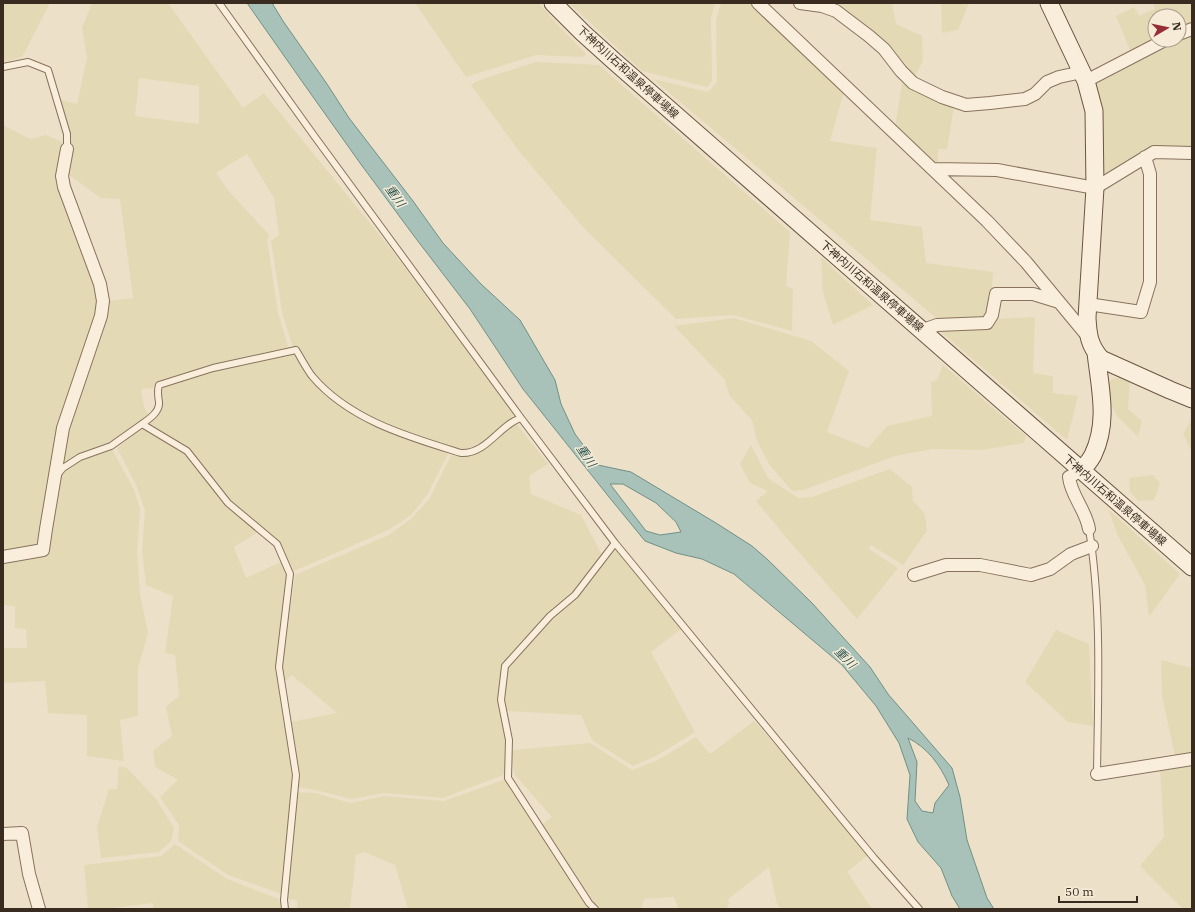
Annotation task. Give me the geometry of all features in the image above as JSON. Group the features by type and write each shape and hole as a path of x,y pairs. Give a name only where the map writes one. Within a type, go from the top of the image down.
{"main road":[{"name":"下神内川石和温泉停車場線","path":"553,3 609,56 1192,567"},
{"path":"1049,3 1084,77 1094,111 1094,188 1087,318 1102,400 1102,427 1092,456 1082,470"},
{"path":"1092,346 1101,359 1192,399"}],"street":[{"path":"758,3 992,226 1026,262 1059,302 1092,346"},
{"path":"800,3 822,6 836,11 870,36 884,49 901,71 913,83 942,97 966,105 1025,99 1035,94 1046,82 1059,77 1084,77 1147,48"},
{"path":"3,557 43,550 63,428 101,316 103,302 100,284 64,187 62,176 67,149"},
{"path":"933,169 997,170 1094,188 1154,152 1192,153"},
{"path":"1088,304 1141,312 1144,305 1150,282 1151,261 1150,174 1145,157"},
{"path":"923,330 937,325 987,323 992,315 996,294 1033,294 1059,302"},
{"path":"1082,470 1069,477 1070,487 1088,521 1089,529"},
{"path":"914,575 946,565 980,565 1031,575 1050,570 1070,554 1092,546"},
{"path":"1097,774 1192,759"},
{"path":"3,834 22,833 29,874 39,909"}],"lane":[{"path":"219,3 521,418 615,543 874,858 919,909"},
{"path":"3,67 28,62 48,70 67,134 67,149"},
{"path":"55,476 63,468 80,457 111,446 153,416 160,405 157,390 159,385 213,368 296,350 312,376 341,403 372,421 415,439 461,453 468,454 478,449 494,438 515,420 521,418"},
{"path":"142,424 187,451 228,503 277,544 290,574 279,667 296,775 284,900 285,908 293,909"},
{"path":"1089,529 1097,594 1097,774"},
{"path":"595,909 589,903 508,778 509,740 501,700 505,666 550,616 575,595 615,543"}],"shaded area":[{"path":"3,3 50,3 22,57 3,62"},
{"path":"92,3 168,3 243,108 264,93 391,249 514,415 481,444 471,449 461,450 415,436 379,422 344,402 315,375 298,347 293,348 282,312 271,241 279,235 274,198 247,154 216,173 228,190 270,236 267,239 278,313 289,349 160,383 153,388 141,389 144,407 149,415 111,443 60,468 68,423 107,301 133,298 120,199 101,198 66,173 70,145 60,100 77,104 87,58 82,28","holes":["139,78 199,86 199,124 135,116"]},
{"path":"415,3 539,3 586,54 583,57 536,55 466,77"},
{"path":"569,3 715,3 711,18 712,81 707,87 642,71"},
{"path":"721,3 755,4 844,91 830,141 877,148 870,220 922,227 926,263 993,272 990,314 986,321 941,322 653,79 708,92 717,82 716,20"},
{"path":"828,3 892,4 896,24 922,36 923,61 913,79"},
{"path":"941,3 969,3 958,30 942,33"},
{"path":"1153,3 1192,3 1192,26 1187,28 1187,8 1155,8"},
{"path":"1134,7 1139,16 1147,12 1147,45 1132,55 1116,16"},
{"path":"1192,31 1192,148 1158,147 1111,172 1103,173 1103,126 1091,82 1157,48 1187,48 1187,33"},
{"path":"536,62 599,65 790,232 786,286 793,289 792,331 733,315 676,319 582,226 519,151 471,85 477,81"},
{"path":"902,83 915,92 954,107 947,149 938,149 938,165 933,165 895,128"},
{"path":"3,125 30,139 46,135 62,142 59,175 98,286 100,309 88,341 39,546 3,554"},
{"path":"821,257 873,305 833,325 823,292"},
{"path":"1035,317 1033,373 1053,376 1053,393 1078,396 1067,440 941,332 949,328 995,319"},
{"path":"734,318 811,341 849,371 827,432 868,448 887,426 932,416 931,382 937,380 943,365 1026,436 1024,443 982,450 933,449 895,456 803,490 792,491 769,464 757,441 752,420 729,395 725,380 674,326"},
{"path":"295,353 309,377 338,405 379,428 448,454 427,495 410,516 388,530 292,572 277,540 231,501 186,447 149,424 162,407 160,392 161,387 212,371"},
{"path":"1124,376 1130,381 1128,409 1142,421 1138,437 1118,417 1111,405 1109,384 1112,379"},
{"path":"1192,418 1192,452 1183,434"},
{"path":"515,422 548,464 529,476 531,494 581,515 603,557 574,594 503,664 498,699 507,743 506,774 443,798 384,793 351,799 297,787 291,722 337,713 292,675 283,683 282,667 295,575 389,535 412,518 429,499 451,455 471,455 487,447"},
{"path":"142,428 183,451 228,505 258,532 234,547 246,578 283,561 288,575 276,667 293,774 282,894 228,875 178,841 179,825 160,797 178,780 155,767 153,751 172,736 166,707 179,696 175,655 165,653 173,596 146,585 142,550 145,510 136,485 117,448"},
{"path":"751,445 768,478 798,498 812,497 890,469 912,487 913,501 925,514 927,531 903,565 871,545 869,549 898,568 857,619 756,501 768,491 750,483 740,464"},
{"path":"112,449 134,490 140,510 137,552 140,594 148,633 138,668 138,716 120,720 124,761 87,756 87,715 48,713 45,681 3,683 3,648 27,648 26,629 15,628 15,606 3,605 3,560 44,556 57,478 83,459"},
{"path":"1153,475 1160,483 1154,500 1138,501 1130,491 1129,478"},
{"path":"1108,509 1180,574 1149,617 1145,585 1118,536"},
{"path":"616,550 681,629 651,652 695,732 656,756 633,766 592,740 581,715 506,711 503,700 508,669 554,616 578,595"},
{"path":"1056,630 1089,644 1093,726 1068,722 1025,682"},
{"path":"1161,660 1192,668 1192,755 1175,756 1162,696"},
{"path":"754,721 818,793 869,854 847,872 872,909 781,909 777,904 769,867 727,900 730,903 726,909 678,909 674,897 644,899 641,909 598,909 591,902 542,825 552,817 515,775 510,754 514,750 590,743 632,770 658,760 696,737 710,754"},
{"path":"1192,765 1192,909 1183,909 1140,866 1164,837 1160,768"},
{"path":"119,766 127,768 156,799 174,828 171,841 159,852 101,858 97,827 109,789 117,789"},
{"path":"506,779 591,909 408,909 395,865 364,852 356,855 350,909 303,909 297,908 297,900 287,899 297,792 315,793 351,803 384,796 444,801"},
{"path":"175,844 227,879 279,899 281,909 153,909 153,903 104,909 88,909 84,865 161,856"}],"water":[{"name":"重川","path":"247,3 272,3 349,118 413,201 443,243 481,284 520,320 555,380 561,404 575,434 598,465 631,472 752,546 812,603 870,667 888,694 952,768 960,797 967,840 987,898 994,909 960,909 952,896 941,868 918,842 907,819 910,775 899,743 876,706 842,665 734,574 702,559 676,553 645,541 523,389 470,309 360,163","holes":["610,484 623,484 656,503 676,522 681,532 660,535 646,531","908,738 922,747 933,758 949,785 935,803 933,813 922,811 915,801 917,762"]}]}
